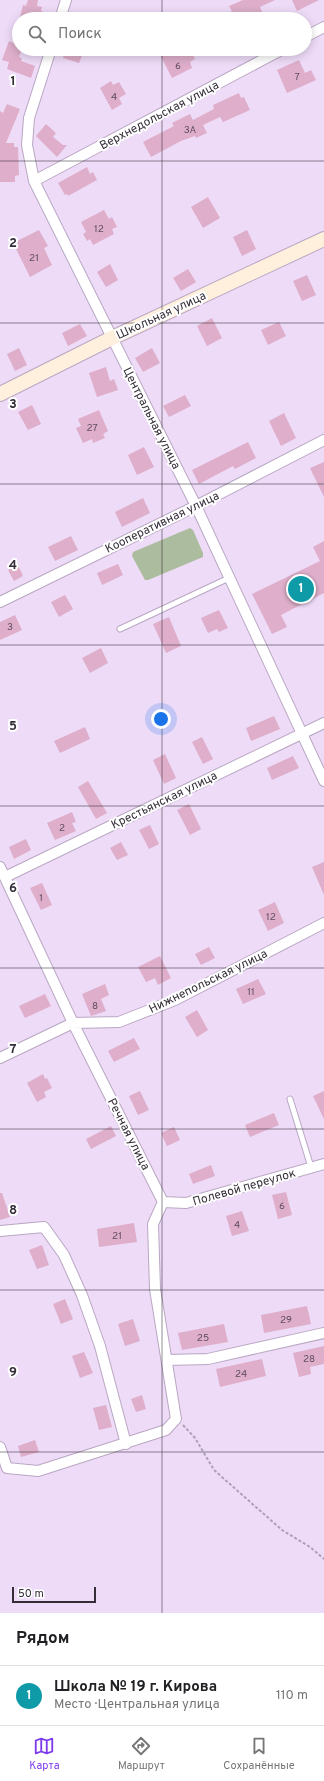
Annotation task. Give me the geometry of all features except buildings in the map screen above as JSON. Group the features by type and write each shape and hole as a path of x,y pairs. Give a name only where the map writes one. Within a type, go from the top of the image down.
{"street":[{"path":"62,12 66,0"},
{"path":"312,33 324,27"},
{"name":"Центральная улица","path":"49,56 29,118 27,145 34,181 196,506 324,781"},
{"name":"Верхнедольская улица","path":"34,181 270,56"},
{"name":"Школьная улица","path":"0,394 112,338 324,239"},
{"name":"Кооперативная улица","path":"0,602 196,506 324,440"},
{"name":"Крестьянская улица","path":"5,877 324,723"},
{"name":"Речная улица","path":"0,868 74,1024 163,1202"},
{"name":"Нижнепольская улица","path":"0,1058 74,1024 119,1022 175,1000 324,923"},
{"name":"Полевой переулок","path":"163,1202 186,1203 324,1164"},
{"path":"0,1447 7,1468 38,1471 166,1430 176,1419 155,1289 153,1224 163,1202"},
{"path":"0,1231 44,1227 64,1255 100,1346 126,1444"},
{"path":"167,1360 208,1359 324,1333"}],"lane":[{"path":"120,629 230,578"},
{"path":"290,1099 311,1168"}],"path":[{"path":"176,1419 195,1438 214,1470 282,1530 310,1547 324,1559"}],"green space":[{"path":"190,528 193,530 203,553 203,557 145,580 132,556 133,552"}],"place":[{"name":"Школа № 19 г. Кирова","path":"301,589"}]}
